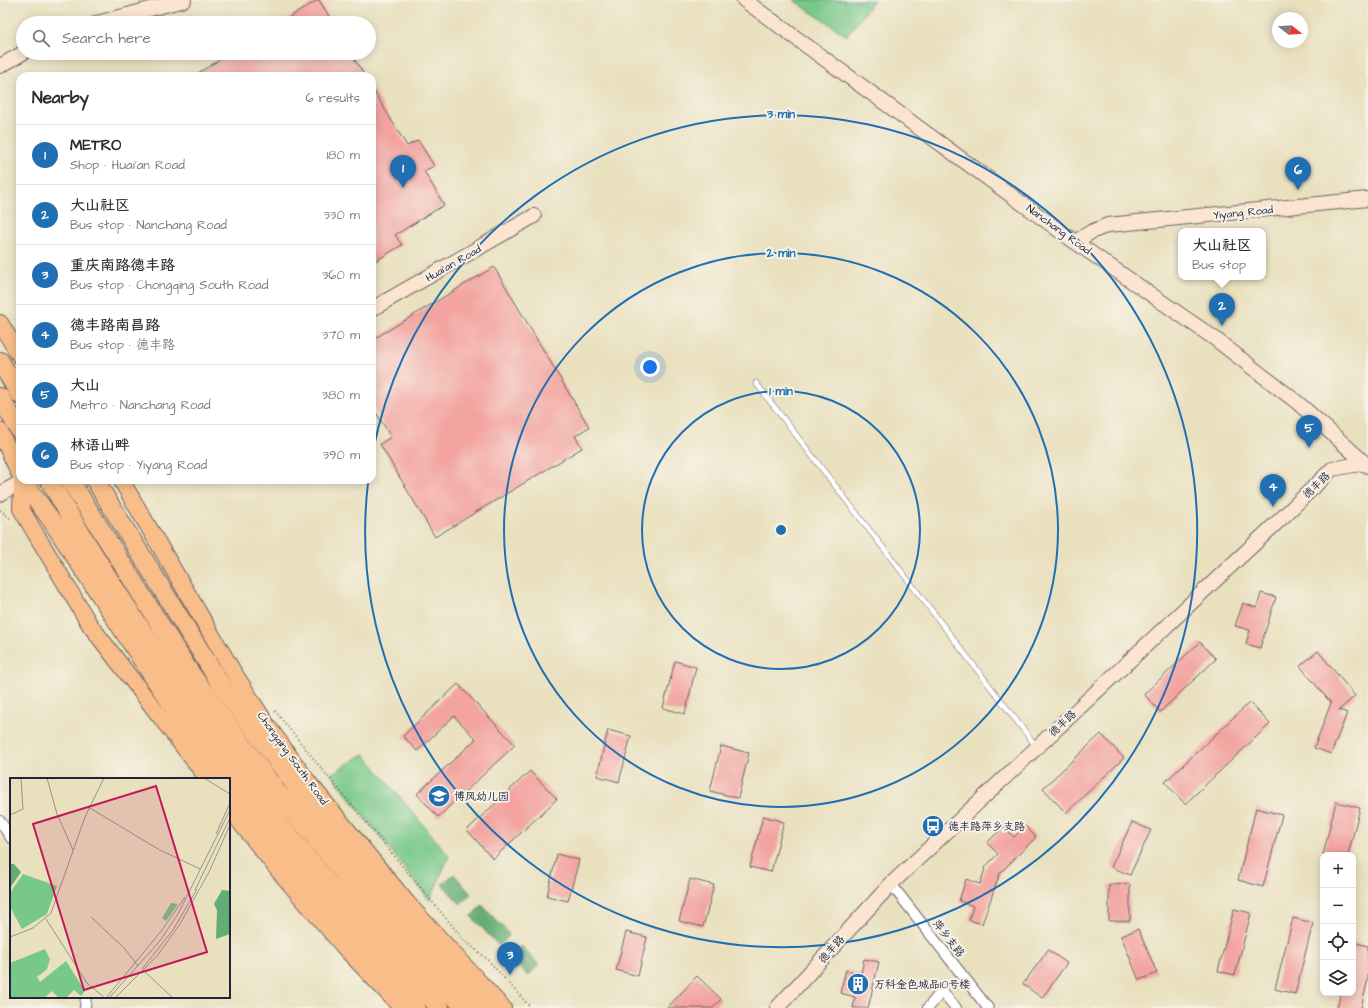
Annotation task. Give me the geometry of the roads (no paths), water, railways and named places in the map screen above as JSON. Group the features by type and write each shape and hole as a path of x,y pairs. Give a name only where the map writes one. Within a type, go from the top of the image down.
{"highway":[{"path":"0,361 16,388"},
{"path":"0,397 16,424"},
{"path":"26,484 52,521 160,687 224,778"},
{"path":"51,484 79,532 173,678 263,803 339,896 394,959 440,1008"},
{"path":"72,484 189,671 277,792 407,947 465,1008"},
{"path":"98,484 220,683 292,782 428,947 486,1008"},
{"path":"230,785 247,810 324,905 416,1008"}],"main road":[{"path":"0,323 16,349"},
{"path":"0,431 16,466"},
{"path":"22,484 22,509 90,625 207,778"},
{"name":"Chongqing South Road","path":"123,484 234,673 268,725 309,783 408,904 503,1008"},
{"path":"230,809 283,876 344,947 402,1008"}],"street":[{"path":"123,16 184,0"},
{"name":"Nanchang Road","path":"744,0 1075,242 1214,338 1298,403 1367,461"},
{"path":"0,66 16,57"},
{"name":"Yiyang Road","path":"1075,242 1091,232 1108,225 1368,200"},
{"name":"Huai'an Road","path":"376,307 534,216"},
{"name":"德丰路","path":"776,1008 890,884 1285,515 1332,469 1367,461"},
{"path":"0,494 16,483"},
{"path":"0,821 10,836"},
{"name":"萍乡支路","path":"890,884 988,1008"},
{"path":"928,1008 942,991 956,1008"}],"lane":[{"path":"756,382 1036,747"}],"place":[{"name":"METRO","path":"403,188"},
{"name":"林语山畔","path":"1298,190"},
{"name":"大山社区","path":"1222,326"},
{"name":"大山","path":"1309,448"},
{"name":"德丰路南昌路","path":"1273,507"},
{"name":"博风幼儿园","path":"439,796"},
{"name":"德丰路萍乡支路","path":"933,826"},
{"name":"重庆南路德丰路","path":"510,975"},
{"name":"万科金色城品10号楼","path":"858,984"}]}
